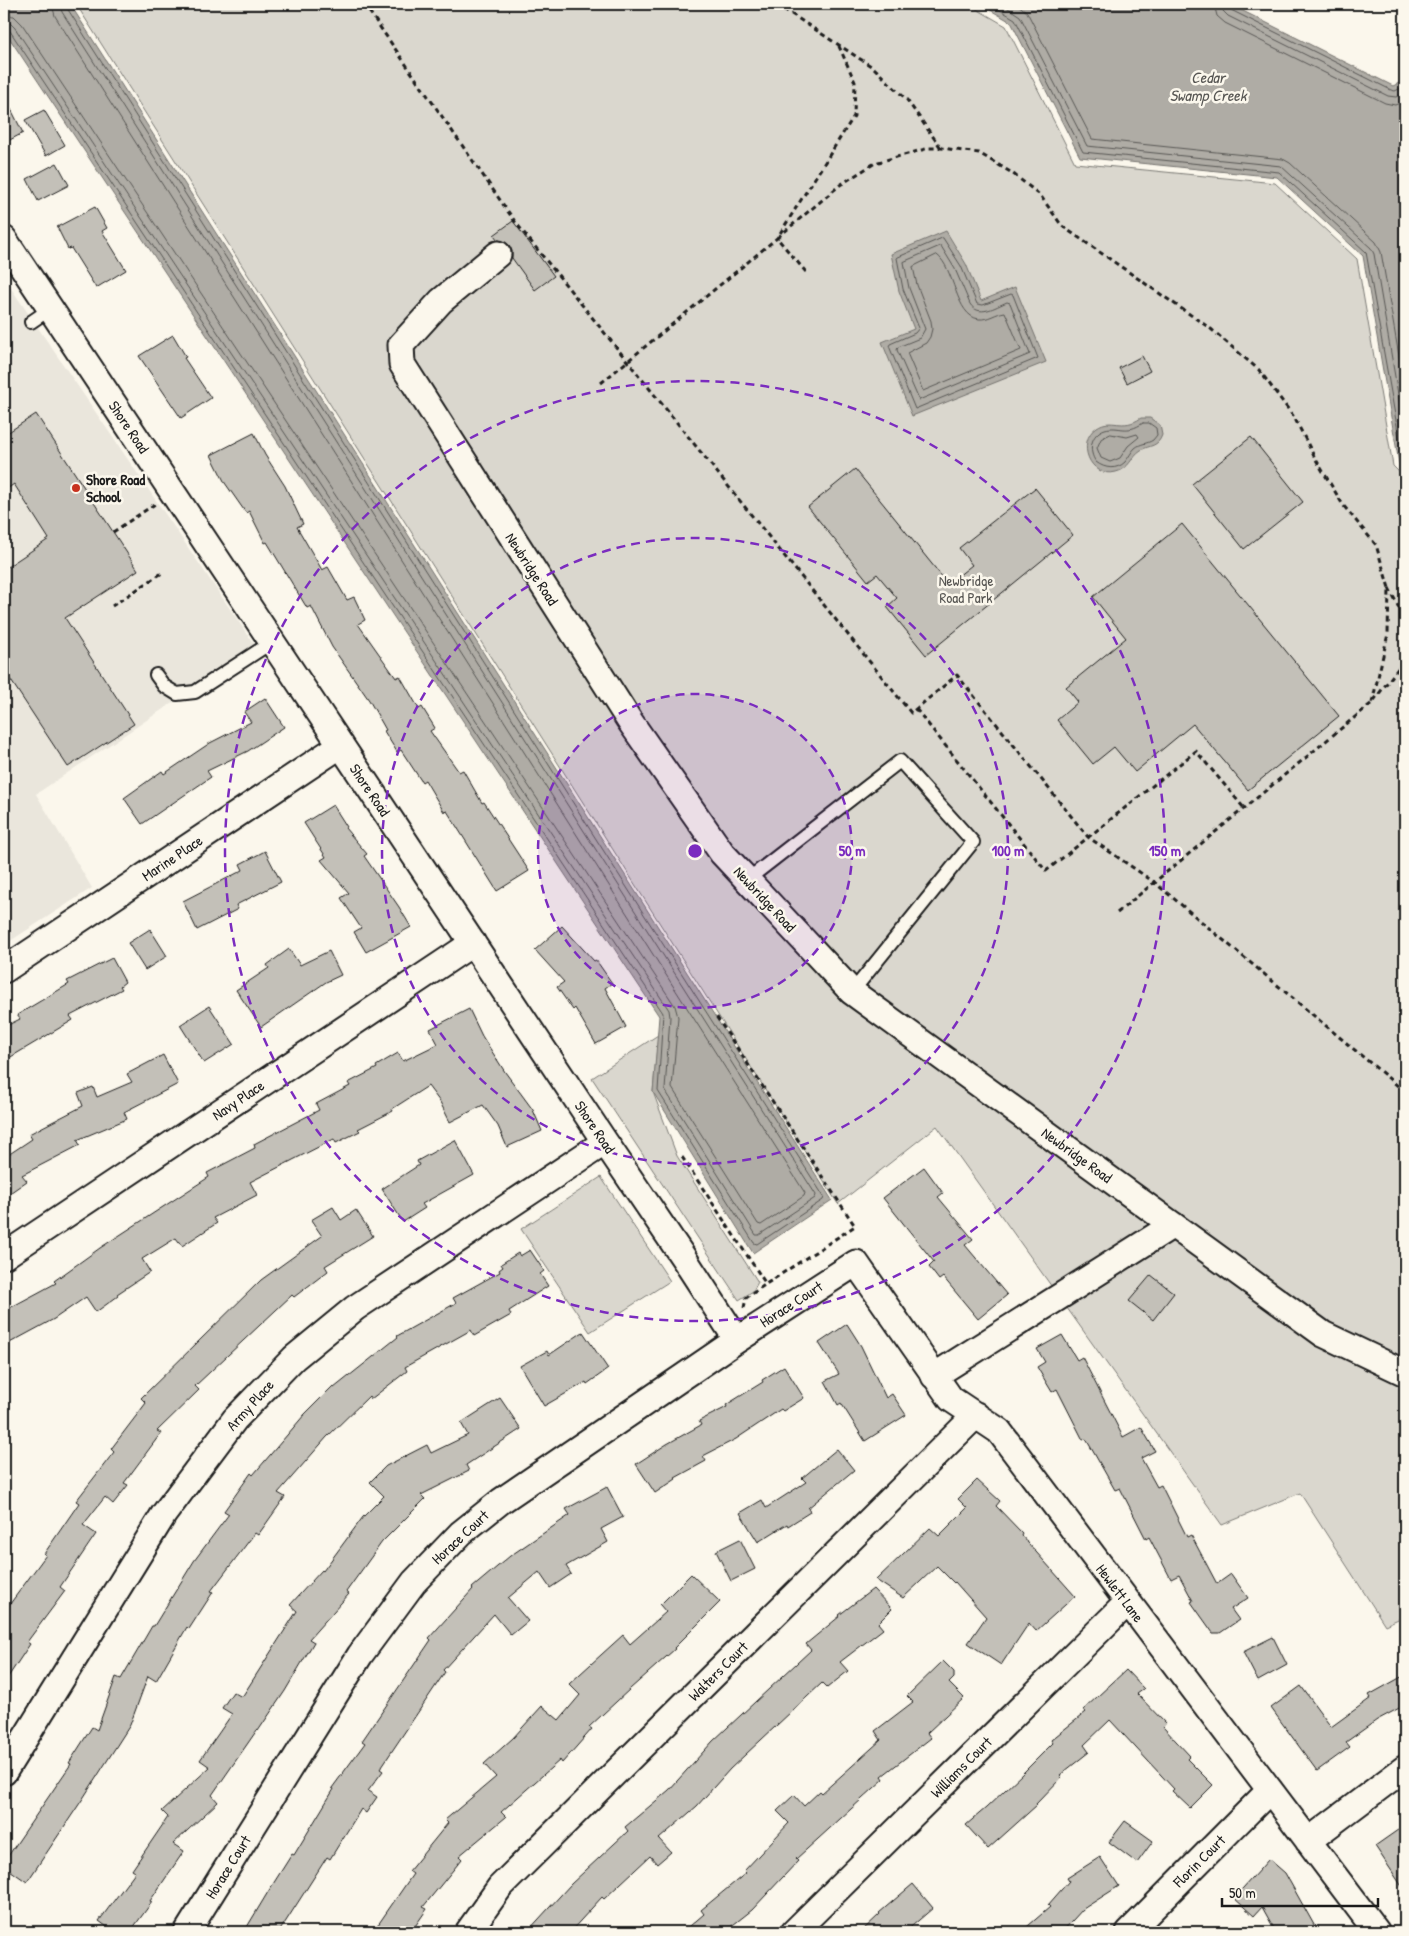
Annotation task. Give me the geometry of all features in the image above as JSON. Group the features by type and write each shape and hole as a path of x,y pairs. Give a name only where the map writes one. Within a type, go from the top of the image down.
{"street":[{"name":"Shore Road","path":"6,248 41,316 172,492 472,944 685,1260 736,1340"},
{"name":"Newbridge Road","path":"498,254 441,301 401,345 402,364 629,720 722,853 852,992 1323,1334 1405,1373"},
{"name":"Marine Place","path":"4,970 341,746"},
{"name":"Navy Place","path":"4,1256 472,944"},
{"name":"Army Place","path":"4,1772 164,1514 242,1412 294,1358 355,1308 605,1142"},
{"path":"934,1376 1173,1225"},
{"name":"Horace Court","path":"186,1932 360,1655 414,1582 461,1533 501,1501 736,1340 856,1263"},
{"name":"Hewlett Lane","path":"856,1263 951,1399 999,1431 1377,1932"},
{"name":"Walters Court","path":"468,1932 500,1887 976,1415"},
{"name":"Williams Court","path":"794,1932 1128,1602"},
{"path":"1308,1841 1405,1768"},
{"name":"Florin Court","path":"1129,1932 1270,1790"}],"lane":[{"path":"156,675 164,686 178,694 195,692 272,642"},
{"path":"747,880 900,761 973,842 852,992"}],"path":[{"path":"364,4 516,223 911,713 957,675 1088,837 1154,882 1405,1092"},
{"path":"776,4 874,68 907,100 941,148"},
{"path":"778,238 854,116 855,82 838,44"},
{"path":"601,383 840,185 875,163 929,148 979,153 1012,172 1040,195 1062,226 1211,329 1259,370 1294,417 1315,458 1343,504 1376,545 1389,588 1398,606 1405,612"},
{"path":"778,238 806,272"},
{"path":"113,532 172,492"},
{"path":"112,606 162,573"},
{"path":"1372,703 1388,634 1389,588"},
{"path":"1117,913 1372,703 1405,659"},
{"path":"916,709 1046,871 1196,751 1244,808"},
{"path":"716,1016 855,1226 746,1298"},
{"path":"682,1157 766,1284"}],"shaded area":[{"name":"Shore Road School","path":"4,278 256,647 36,794 92,888 4,945"}],"green space":[{"name":"Newbridge Road Park","path":"76,4 968,4 1006,26 1075,163 1275,183 1357,259 1393,466 1405,478 1405,1616 1385,1625 1300,1493 1222,1525 937,1126 838,1204"},
{"path":"658,1035 653,1092 677,1156 758,1282 753,1291 739,1300 592,1078"},
{"path":"601,1177 670,1281 590,1332 521,1229"}],"water":[{"path":"4,4 70,4 832,1200 753,1253 653,1092 659,1016 4,30"},
{"name":"Cedar Swamp Creek","path":"980,4 1229,4 1393,86 1405,80 1405,470 1399,463 1363,256 1277,177 1080,157 1011,22"},
{"path":"946,231 966,264 981,301 1015,287 1046,362 912,416 882,342 914,329 899,291 891,254"},
{"path":"1141,418 1150,418 1160,425 1162,435 1158,442 1141,450 1124,468 1116,472 1107,473 1093,465 1088,458 1086,450 1090,434 1097,427 1108,423 1123,424 1134,422"}],"building":[{"path":"4,95 23,133 4,143"},
{"path":"44,110 65,145 46,156 25,120"},
{"path":"57,163 69,185 38,201 27,179"},
{"path":"95,207 107,228 102,231 126,270 96,288 71,248 68,249 57,227"},
{"path":"513,221 554,276 535,290 512,258 512,251 509,245 498,240 494,235"},
{"path":"173,335 186,357 184,358 211,398 181,418 139,356"},
{"path":"1142,356 1150,371 1127,383 1119,368"},
{"path":"36,414 138,570 65,618 134,724 68,767 4,670 4,569 49,539 14,484 4,491 4,435"},
{"path":"254,433 265,455 285,486 303,524 297,527 322,570 328,567 347,600 354,597 365,620 358,624 396,678 400,676 419,709 422,707 435,728 430,731 459,772 463,770 482,803 484,802 529,871 497,891 447,811 444,812 425,780 422,782 401,750 397,752 369,700 332,647 311,606 307,608 267,542 265,543 249,511 246,513 225,483 211,455"},
{"path":"1251,437 1303,502 1244,549 1192,484"},
{"path":"855,469 948,584 972,565 959,548 1035,488 1073,535 926,655 887,607 897,598 877,574 868,581 808,507"},
{"path":"1182,524 1339,716 1248,790 1193,724 1135,772 1114,747 1093,764 1057,720 1078,702 1066,687 1126,638 1093,597"},
{"path":"265,698 284,727 248,751 207,771 211,777 142,824 124,798 162,771 164,774 210,743 251,722 244,712"},
{"path":"333,805 347,827 345,828 367,854 364,856 411,927 366,952 354,932 361,928 341,898 349,893 321,860 326,857 304,823"},
{"path":"265,851 281,882 236,905 238,909 197,930 183,901 243,870 240,864"},
{"path":"562,926 594,961 596,960 612,983 605,988 626,1027 596,1044 575,1008 573,1010 557,987 564,982 535,950"},
{"path":"150,929 167,956 145,970 128,943"},
{"path":"289,949 300,965 329,951 341,975 326,982 261,1027 236,990 269,968 267,965"},
{"path":"112,958 125,982 120,986 122,989 70,1016 73,1020 4,1061 4,1027 20,1019 17,1015 69,984 67,981"},
{"path":"209,1006 234,1044 204,1063 180,1025"},
{"path":"469,1009 482,1036 533,1110 542,1131 507,1147 498,1126 483,1105 450,1122 440,1102 428,1086 392,1109 393,1111 358,1129 360,1131 336,1143 334,1139 250,1182 257,1195 213,1218 217,1223 182,1246 176,1238 142,1259 150,1272 117,1294 118,1296 96,1312 86,1297 54,1319 4,1346 4,1311 56,1283 54,1281 100,1248 209,1177 207,1173 255,1148 254,1144 319,1110 316,1104 350,1086 348,1083 377,1068 376,1066 398,1053 403,1061 438,1044 430,1029"},
{"path":"163,1055 178,1084 124,1112 127,1119 77,1140 80,1145 22,1175 27,1181 4,1197 4,1148 8,1155 32,1139 29,1134 83,1106 78,1093 93,1087 97,1097 132,1082 127,1074"},
{"path":"455,1140 474,1175 422,1204 425,1208 403,1222 382,1189 419,1165 417,1161"},
{"path":"924,1167 943,1193 938,1197 973,1239 965,1245 1007,1295 978,1319 943,1277 939,1280 929,1267 934,1262 883,1198"},
{"path":"333,1207 341,1220 356,1210 373,1236 325,1266 328,1271 294,1297 292,1295 195,1386 199,1390 157,1431 161,1433 124,1483 128,1485 113,1504 105,1497 83,1525 96,1534 60,1587 65,1591 27,1642 30,1644 4,1683 4,1612 46,1555 44,1554 79,1503 76,1501 114,1452 111,1449 146,1403 141,1398 261,1280 322,1236 311,1220"},
{"path":"530,1250 544,1271 540,1274 548,1286 509,1311 511,1315 474,1336 471,1330 405,1367 407,1371 371,1399 369,1396 327,1437 278,1493 285,1497 258,1535 255,1533 211,1591 213,1592 189,1629 187,1627 156,1681 148,1676 130,1725 27,1882 4,1866 4,1862 71,1764 69,1763 92,1727 97,1730 116,1677 121,1679 152,1626 154,1626 194,1561 229,1514 224,1511 251,1473 253,1475 305,1414 333,1386 334,1388 397,1336 456,1303 453,1298 500,1272 499,1270 503,1267 501,1264 518,1253 520,1256"},
{"path":"1151,1275 1174,1293 1153,1320 1129,1301"},
{"path":"847,1324 861,1346 886,1398 892,1394 906,1415 865,1441 841,1403 838,1405 825,1381 839,1374 819,1343"},
{"path":"583,1332 608,1369 587,1384 586,1382 544,1406 520,1366 547,1351 549,1355"},
{"path":"1062,1335 1077,1360 1082,1357 1123,1437 1141,1427 1155,1451 1141,1458 1157,1487 1161,1485 1187,1537 1191,1535 1217,1584 1231,1574 1248,1598 1231,1609 1239,1620 1220,1633 1213,1633 1191,1602 1193,1601 1179,1575 1171,1579 1149,1537 1146,1539 1120,1488 1115,1490 1086,1439 1083,1440 1057,1389 1052,1392 1037,1367 1045,1362 1037,1349"},
{"path":"784,1366 804,1398 783,1411 781,1409 736,1439 703,1456 706,1461 675,1478 655,1493 636,1464 701,1425 699,1421 727,1407 726,1405 763,1382 762,1380"},
{"path":"500,1398 521,1429 466,1465 469,1471 421,1495 425,1499 382,1542 346,1592 349,1594 309,1639 314,1642 285,1691 212,1795 218,1802 173,1844 184,1851 150,1901 152,1902 130,1932 114,1932 99,1921 135,1872 132,1870 168,1817 162,1811 210,1767 200,1760 232,1714 222,1708 233,1692 242,1697 297,1611 290,1605 323,1571 363,1517 384,1496 370,1482 386,1466 427,1445 431,1453 468,1435 461,1423"},
{"path":"837,1449 854,1470 808,1508 810,1512 758,1542 740,1513 762,1500 766,1508 806,1482 802,1478"},
{"path":"977,1480 1000,1501 996,1506 1022,1533 1021,1535 1075,1596 1036,1631 1029,1623 1001,1665 968,1643 986,1617 955,1582 937,1566 903,1598 876,1580 930,1528 939,1536 967,1508 958,1499"},
{"path":"607,1487 623,1517 601,1529 608,1542 566,1566 571,1574 550,1588 539,1572 508,1598 528,1621 511,1635 494,1614 443,1670 445,1672 380,1769 383,1771 368,1791 377,1797 366,1813 361,1809 330,1859 327,1857 279,1932 244,1932 292,1854 294,1855 334,1789 332,1788 365,1743 362,1741 431,1640 429,1638 472,1588 510,1556 570,1515 566,1509"},
{"path":"740,1539 755,1569 731,1581 716,1551"},
{"path":"691,1574 720,1602 675,1649 589,1727 592,1729 562,1763 560,1760 501,1812 506,1817 459,1856 462,1859 423,1907 427,1909 411,1932 373,1932 413,1874 409,1871 448,1823 445,1820 496,1777 484,1764 513,1738 542,1706 559,1720 580,1695 569,1684 623,1635 630,1644 666,1612 660,1605"},
{"path":"873,1589 892,1609 878,1623 883,1629 840,1662 848,1671 827,1688 822,1683 730,1769 697,1806 659,1839 671,1852 657,1864 650,1856 604,1899 602,1897 570,1932 527,1932 571,1884 628,1831 625,1827 669,1790 713,1741 811,1650 806,1644"},
{"path":"1273,1637 1287,1665 1258,1681 1243,1652"},
{"path":"943,1661 954,1672 954,1678 949,1683 964,1698 927,1733 931,1738 882,1776 884,1779 796,1859 798,1861 752,1910 724,1932 683,1932 704,1914 701,1910 746,1873 744,1871 789,1823 777,1811 794,1795 804,1806 820,1791 822,1793 881,1740 875,1731 913,1702 907,1696"},
{"path":"1126,1670 1144,1689 1137,1694 1166,1724 1163,1727 1190,1756 1187,1759 1213,1785 1190,1808 1172,1791 1174,1789 1110,1720 1084,1745 1089,1752 1060,1775 1062,1777 1037,1805 988,1849 966,1825 1053,1743 1051,1740 1086,1712 1083,1710"},
{"path":"1405,1675 1405,1705 1377,1720 1346,1742 1350,1747 1317,1771 1271,1708 1301,1686 1331,1727 1371,1698 1369,1695"},
{"path":"1125,1821 1153,1841 1137,1863 1109,1842"},
{"path":"1405,1825 1405,1891 1375,1846"},
{"path":"1100,1857 1119,1886 1083,1909 1062,1932 1021,1932 1050,1907 1048,1905 1069,1881 1067,1878"},
{"path":"1269,1859 1285,1873 1318,1932 1276,1932 1262,1907 1254,1916 1234,1898"},
{"path":"913,1884 933,1908 905,1932 861,1932 879,1913"}],"place":[{"name":"Shore Road School","path":"76,488"}]}
